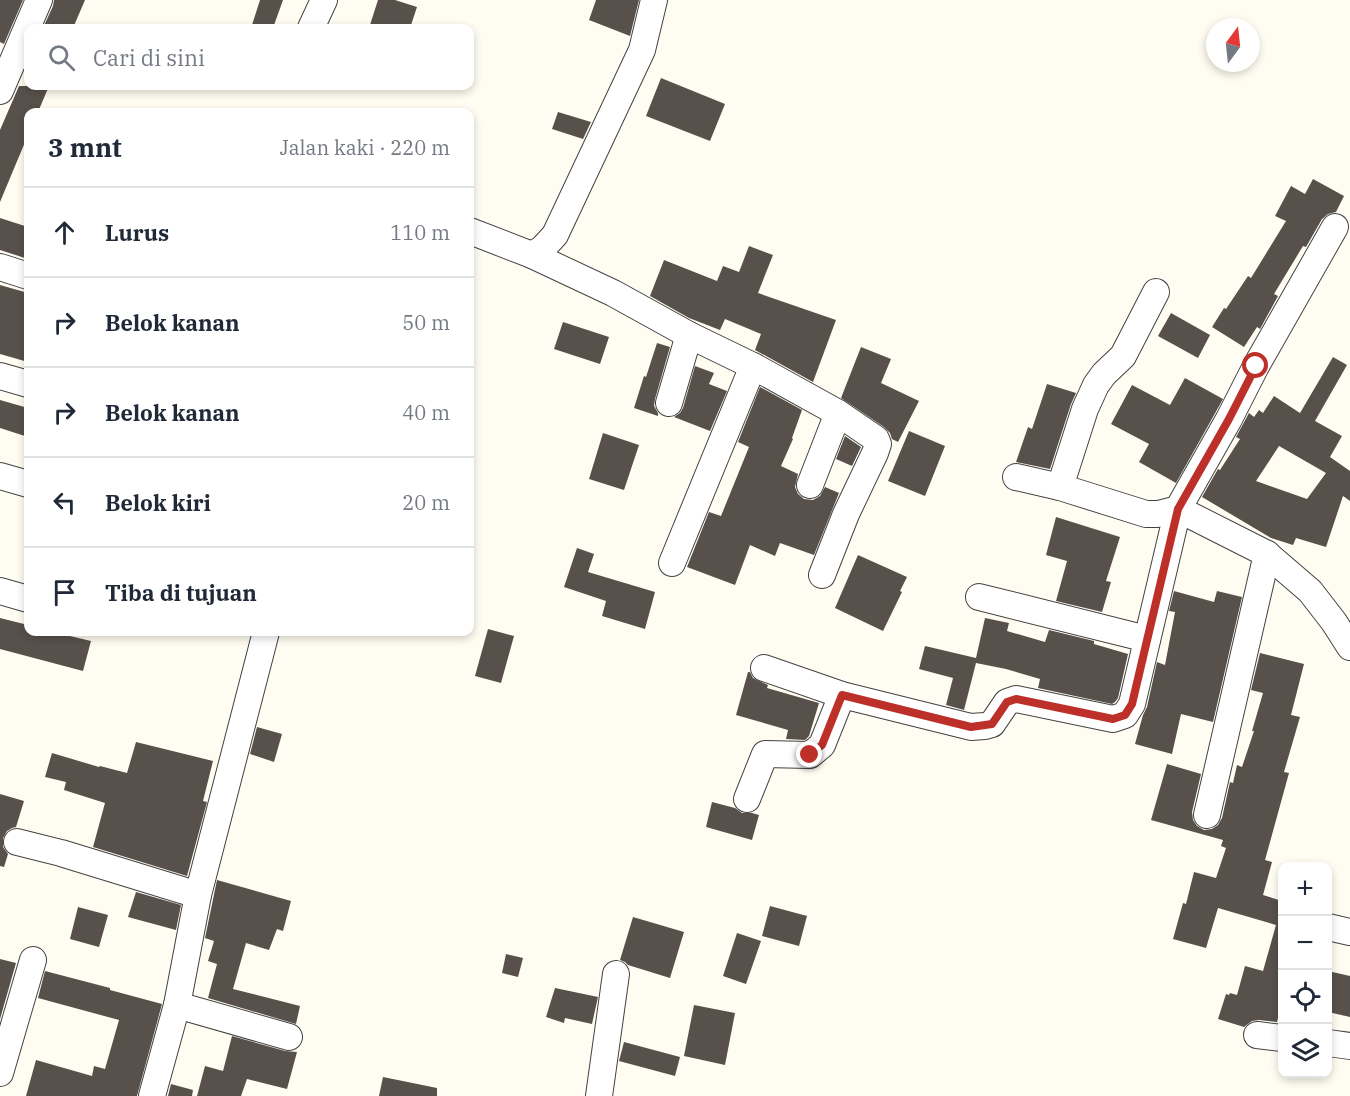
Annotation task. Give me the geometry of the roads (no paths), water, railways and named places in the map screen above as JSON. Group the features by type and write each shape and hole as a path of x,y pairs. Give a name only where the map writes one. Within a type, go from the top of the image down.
{"street":[{"path":"29,24 39,0"},
{"path":"313,24 324,0"},
{"path":"531,255 542,249 555,235 642,50 654,0"},
{"path":"0,91 24,35"},
{"path":"764,668 842,695 971,727 992,724 1007,702 1016,699 1113,719 1125,715 1132,704 1178,509 1335,227"},
{"path":"474,233 531,255 612,293 838,412 874,437 878,444 875,453 846,514 822,575"},
{"path":"0,267 24,275"},
{"path":"1059,487 1085,409 1096,385 1104,374 1124,356 1156,292"},
{"path":"669,402 689,335"},
{"path":"672,563 753,366"},
{"path":"0,376 24,383"},
{"path":"810,485 838,412"},
{"path":"0,476 24,483"},
{"path":"1016,477 1059,487 1146,514 1158,514 1178,509 1267,554 1310,591 1350,647"},
{"path":"1207,815 1267,554"},
{"path":"0,591 24,598"},
{"path":"979,597 1147,639"},
{"path":"152,1096 177,1005 198,895 265,636"},
{"path":"747,799 765,754 810,755 822,745 842,695"},
{"path":"17,842 198,895"},
{"path":"1332,928 1350,932"},
{"path":"0,1073 33,960"},
{"path":"599,1096 616,974"},
{"path":"177,1005 289,1037"},
{"path":"1257,1035 1278,1038"},
{"path":"1332,1044 1350,1046"}]}
